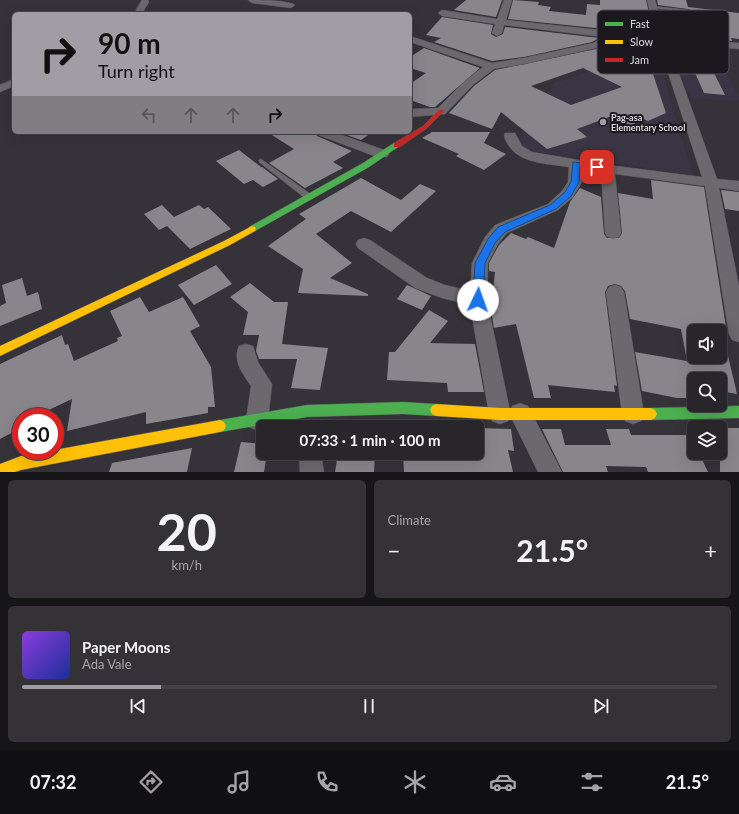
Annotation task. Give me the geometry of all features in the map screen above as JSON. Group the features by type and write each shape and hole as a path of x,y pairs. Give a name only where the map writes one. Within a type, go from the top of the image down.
{"street":[{"path":"252,0 294,2"},
{"path":"497,33 508,0"},
{"path":"140,12 140,10 145,2"},
{"path":"281,12 294,2"},
{"path":"442,13 597,34"},
{"path":"412,40 491,66 524,61 597,44"},
{"path":"729,45 739,46"},
{"path":"0,351 227,243 309,197 382,154 424,127 469,83 491,66"},
{"path":"673,74 710,182 739,334"},
{"path":"0,89 12,83"},
{"path":"412,113 441,111"},
{"path":"327,134 382,154"},
{"path":"510,136 512,142 521,153 529,156 608,169 739,186"},
{"path":"550,472 510,413 478,300 480,263 491,241 501,230 553,207 568,194 575,182 576,164"},
{"path":"608,169 612,233"},
{"path":"364,244 421,283 442,291 478,300"},
{"path":"615,292 633,414"},
{"path":"246,352 248,365 262,384 257,420 308,419 403,408 510,413 633,414 739,412"},
{"path":"0,471 21,463 256,420"},
{"path":"311,460 312,472"}],"lane":[{"path":"654,9 671,10"},
{"path":"261,161 309,197"}],"shaded area":[{"name":"Pag-asa Elementary School","path":"597,69 597,74 664,74 693,175 514,148 554,83"},
{"path":"681,74 727,74 739,97 739,101 691,98"}],"building":[{"path":"466,0 502,0 496,17 454,10"},
{"path":"513,0 539,2 538,5 551,7 549,11 586,15 587,4 600,5 600,0 646,0 648,10 597,10 597,28 508,19"},
{"path":"657,0 686,0 688,7 714,10 691,10 658,5"},
{"path":"729,12 739,13 739,39 731,38 732,41 729,41"},
{"path":"442,17 493,25 491,34 496,37 503,34 505,27 597,38 597,39 592,42 524,57 492,61 434,42 441,38 426,35"},
{"path":"424,48 480,68 435,107 430,107 412,101 412,83 426,73 412,69 412,56"},
{"path":"597,49 597,74 653,74 666,113 648,121 644,119 627,127 609,117 577,129 587,137 547,149 501,112 492,129 449,113 474,86 495,70","holes":["583,68 622,87 571,105 531,86"]},
{"path":"696,74 714,74 725,95 704,93"},
{"path":"432,132 490,132 484,143 506,154 484,170 456,156 459,154 422,138"},
{"path":"270,134 316,134 317,136 352,151 333,162 343,168 305,188 269,163 294,149"},
{"path":"344,134 370,134 361,140"},
{"path":"239,150 278,179 263,187 253,180 244,184 216,161"},
{"path":"361,178 401,200 420,184 436,191 391,232 351,211 316,234 352,263 330,278 368,294 368,296 298,293 303,269 268,246 306,219 299,214"},
{"path":"651,180 704,187 726,324 687,324 687,361 681,329 630,319 625,291 621,286 615,284 608,286 605,292 617,386 614,385 615,392 548,385 551,398 534,398 516,324 494,328 491,310 495,272 489,271 489,263 499,245 511,233 526,239 528,237 554,248 570,202 580,188 601,197 604,234 607,238 619,238 622,233 618,193 653,199"},
{"path":"721,190 739,192 739,211 725,209"},
{"path":"162,205 174,217 199,205 204,209 208,207 231,229 190,249 167,226 159,230 144,214"},
{"path":"216,265 232,284 194,305 178,285"},
{"path":"22,278 27,296 38,292 42,309 0,326 0,306 6,303 2,285"},
{"path":"250,283 274,302 288,302 282,344 328,348 320,390 291,388 297,359 259,359 256,351 259,335 243,335 248,312 230,297"},
{"path":"407,285 431,296 422,310 397,299"},
{"path":"140,297 149,312 183,297 200,326 190,331 211,367 215,407 208,407 208,413 146,424 146,412 67,431 72,399 53,408 12,408 12,433 0,439 0,364 62,335 65,345 68,344 74,361 118,341 117,338 122,336 110,311"},
{"path":"429,310 448,321 430,343 475,344 484,392 448,392 447,383 387,380 389,352 395,352"},
{"path":"635,352 687,361 687,364 727,364 727,352 737,394 727,392 727,372 687,372 687,398 677,398 642,391"},
{"path":"484,428 511,429 514,451 508,450 513,472 404,472 403,460 484,460"},
{"path":"727,428 739,428 739,472 720,472 720,460 727,460"},
{"path":"542,429 561,429 565,445 611,445 606,429 629,429 631,435 687,435 687,460 702,460 708,472 648,472 646,467 606,466 608,472 563,472"},
{"path":"241,442 256,443 256,460 266,460 264,472 234,472"},
{"path":"192,448 187,472 109,472 112,463"},
{"path":"337,460 375,460 374,472 335,472"}],"traffic: fast":[{"path":"252,229 366,165 397,145"},
{"path":"220,426 307,411 403,408 436,410"},
{"path":"651,414 739,412"}],"traffic: slow":[{"path":"0,351 227,243 252,229"},
{"path":"436,410 500,414 651,414"},
{"path":"0,471 21,463 220,426"}],"traffic: jam":[{"path":"397,145 425,127 441,111"}],"place":[{"name":"Pag-asa Elementary School","path":"603,122"}],"route":[{"path":"478,300 480,263 491,241 501,230 553,207 568,194 575,182 576,164 597,167"}]}
